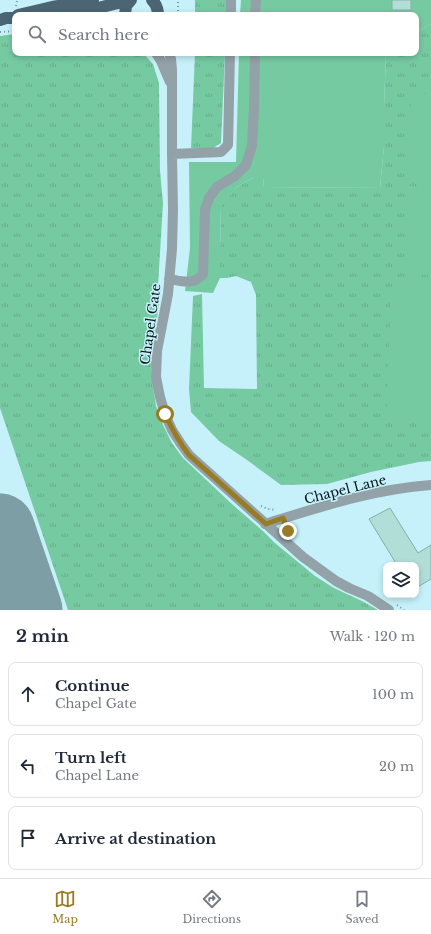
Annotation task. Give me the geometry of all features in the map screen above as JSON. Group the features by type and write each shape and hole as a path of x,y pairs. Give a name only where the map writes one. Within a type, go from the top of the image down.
{"main road":[{"path":"32,12 93,0"},
{"path":"76,12 130,1"},
{"path":"125,12 126,6 130,1"}],"street":[{"path":"231,0 231,12"},
{"path":"255,12 256,0"},
{"name":"Chapel Gate","path":"158,56 172,86"},
{"name":"Chapel Gate","path":"170,56 172,70 172,250 168,294 157,352 156,376 165,414 172,430 189,455 303,557 336,581 393,607"},
{"path":"172,154 221,152 228,145 230,56"},
{"path":"169,279 193,281 199,279 203,274 206,210 209,198 217,186 235,176 246,165 252,146 255,56"},
{"name":"Chapel Lane","path":"266,524 343,500 431,484"}],"path":[{"path":"178,0 178,12"},
{"path":"0,32 12,31"},
{"path":"259,504 268,509 279,510 283,518"},
{"path":"393,607 404,610"}],"green space":[{"path":"195,0 227,0 227,12 195,12"},
{"path":"241,0 431,0 431,24 419,30 419,12 240,12"},
{"path":"431,24 431,461 371,472 327,484 281,485 219,441 191,412 189,389 193,296 202,294 204,388 257,389 256,295 251,282 236,276 220,278 221,205 237,187 254,177 263,177 264,187 380,188 384,146 386,56 419,56 419,30"},
{"path":"12,34 12,56 146,56 153,64 159,83 160,171 163,203 158,286 161,287 151,374 156,406 163,425 172,443 183,458 275,543 315,576 334,588 378,610 68,610 0,408 0,36"},
{"path":"195,56 225,56 221,143 213,148 191,148"},
{"path":"239,56 386,56 384,146 380,188 264,187 263,177 254,177 237,187 221,206 220,278 213,293 185,291 190,248 189,162 236,162"},
{"path":"411,93 431,94 431,182 408,181"},
{"path":"408,186 431,187 431,275 404,274"},
{"path":"392,281 431,283 431,422 386,420"}],"building":[{"path":"392,0 411,0 411,10 392,10"},
{"path":"390,508 418,553 431,545 431,579 419,586 419,562 395,562 369,519"}],"runway":[{"path":"0,528 28,610"}],"route":[{"path":"165,414 172,430 189,455 266,524 283,518 288,531"}]}
